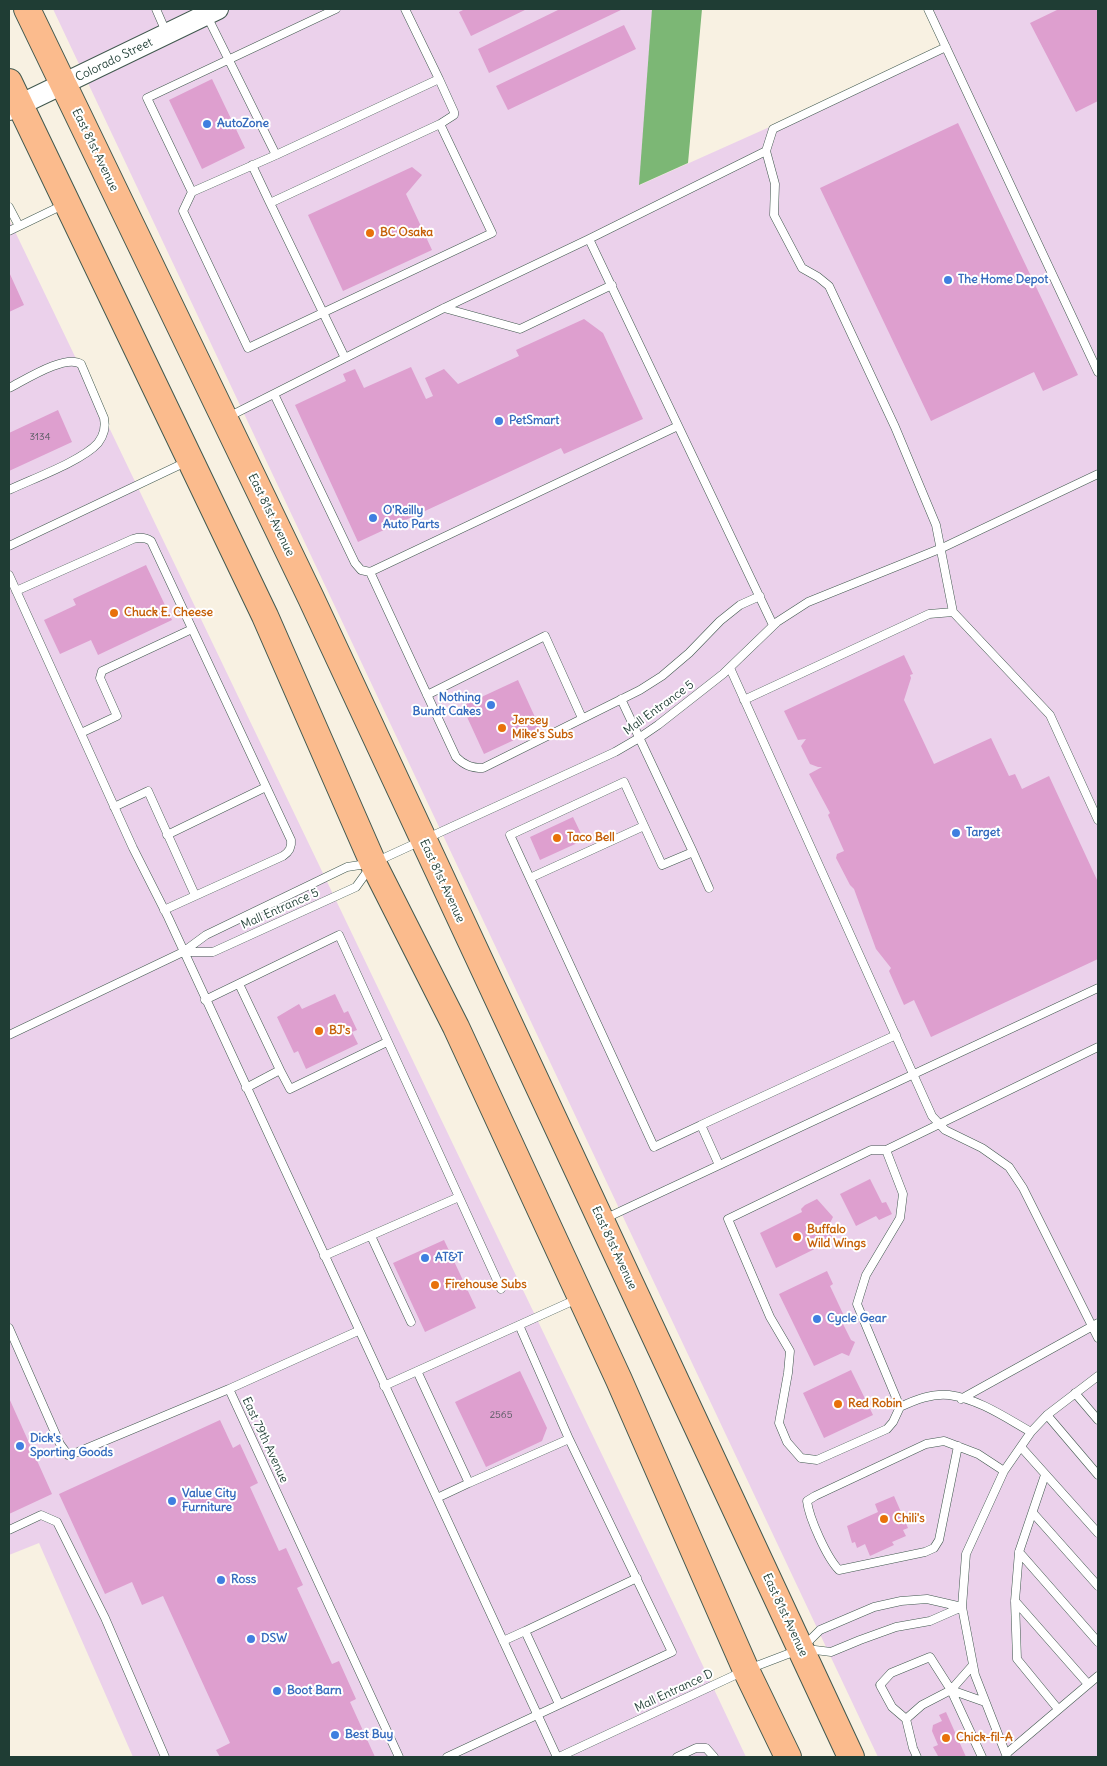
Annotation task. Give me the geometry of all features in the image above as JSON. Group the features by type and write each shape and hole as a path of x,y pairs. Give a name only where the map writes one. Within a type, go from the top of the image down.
{"highway":[{"name":"East 81st Avenue","path":"27,9 311,598 851,1757"},
{"path":"9,82 14,108 67,204 265,616 373,863 456,1027 623,1389 746,1670 788,1757"}],"street":[{"name":"Colorado Street","path":"14,108 212,12"}],"lane":[{"path":"156,9 167,34"},
{"path":"192,192 147,98 336,9"},
{"path":"270,202 440,124 454,115 405,9"},
{"path":"928,9 1098,372"},
{"path":"212,12 228,59 276,155"},
{"path":"946,48 773,129 766,151 775,184 774,214 802,268 829,286 895,427 936,525 953,612 1050,715 1098,820"},
{"path":"439,79 192,192 183,211 248,348 492,233 440,124"},
{"path":"224,419 444,308 589,239 766,151"},
{"path":"252,165 345,358"},
{"path":"9,231 67,204"},
{"path":"9,207 19,226"},
{"path":"589,239 773,625"},
{"path":"444,308 520,329 612,286"},
{"path":"9,388 63,362 76,361 81,364 106,427 98,442 82,456 9,490"},
{"path":"274,394 355,564 361,570 370,572 678,426"},
{"path":"9,546 190,460"},
{"name":"Mall Entrance 5","path":"9,1035 183,952 206,935 338,871 347,867 373,863 615,752 658,725 730,668 773,625 808,602 942,548 1098,474"},
{"path":"16,591 133,539 140,537 151,541 291,840 292,846 288,852 164,910"},
{"path":"370,572 456,757 462,763 473,768 484,768 640,690 662,676 720,621 740,605 760,596"},
{"path":"9,575 114,807 164,910 358,1331 558,1757"},
{"path":"744,700 929,614 953,612"},
{"path":"81,733 117,716 100,678 102,671 192,629"},
{"path":"427,695 545,636 582,718"},
{"path":"730,668 932,1116 945,1130 982,1148 1009,1167 1023,1188 1095,1325 1098,1338"},
{"path":"621,699 709,888"},
{"path":"693,852 662,865 624,782 510,835 654,1147 896,1035"},
{"path":"167,834 266,787"},
{"path":"114,807 148,791 195,895"},
{"path":"530,878 644,826"},
{"name":"Mall Entrance 5","path":"183,952 213,952 356,887 373,863"},
{"path":"205,1000 338,936 501,1289"},
{"path":"239,984 290,1089 388,1042"},
{"path":"601,1221 1098,988"},
{"path":"1031,1432 980,1404 948,1395 921,1398 900,1407 893,1422 887,1429 817,1460 801,1458 787,1442 779,1423 790,1351 770,1316 728,1219 871,1150 886,1150 1098,1047"},
{"path":"246,1088 280,1070"},
{"path":"701,1125 719,1165"},
{"path":"886,1150 903,1194 900,1218 866,1275 857,1304 900,1407"},
{"path":"324,1256 459,1197"},
{"path":"370,1236 411,1322"},
{"path":"384,1386 581,1297"},
{"path":"447,1757 672,1652 569,1439 519,1325"},
{"path":"961,1399 1095,1325"},
{"name":"East 79th Avenue","path":"9,1328 60,1444 68,1454 78,1452 229,1390 400,1757"},
{"path":"229,1390 358,1331"},
{"path":"417,1371 469,1482"},
{"path":"1098,1376 1047,1415 1031,1432 1004,1471 966,1554 962,1607 973,1664 985,1702 1007,1756 1058,1709 1098,1676"},
{"path":"1075,1393 1098,1420"},
{"path":"1047,1415 1098,1475"},
{"path":"437,1498 469,1482 569,1439"},
{"path":"958,1446 939,1540 934,1548 925,1552 839,1570 832,1563 808,1511 807,1501 926,1444 944,1441 958,1446 978,1454 1004,1471"},
{"path":"1021,1447 1098,1533"},
{"path":"1045,1475 1019,1552 1015,1601 1017,1659 1058,1709"},
{"path":"1033,1513 1098,1586"},
{"path":"9,1530 41,1515 57,1522 105,1618 165,1757"},
{"path":"1019,1552 1098,1642"},
{"path":"503,1641 636,1578"},
{"name":"Mall Entrance D","path":"558,1757 746,1670 800,1649 820,1630 874,1607 901,1601 927,1599 962,1607"},
{"path":"1015,1601 1088,1684"},
{"name":"Mall Entrance D","path":"800,1649 831,1652 896,1627 930,1621 962,1607"},
{"path":"525,1631 559,1704"},
{"path":"917,1757 906,1719 892,1707 880,1685 890,1672 930,1657 951,1690 982,1757"},
{"path":"906,1719 922,1705 951,1690 973,1664"},
{"path":"951,1690 985,1702"},
{"path":"677,1757 696,1748 706,1748 714,1757"}],"shaded area":[{"path":"53,9 654,9 640,185 946,48 928,9 1098,9 1098,1757 878,1757"},
{"path":"9,219 746,1757 133,1757 39,1543 9,1555"}],"green space":[{"path":"652,9 702,9 688,163 639,185"}],"building":[{"path":"465,9 527,9 471,36 459,12"},
{"path":"560,9 623,9 489,73 478,49"},
{"path":"1059,9 1098,9 1098,101 1076,112 1030,23"},
{"path":"624,25 636,49 508,110 496,86"},
{"name":"AutoZone","path":"212,79 245,148 202,169 169,100"},
{"name":"The Home Depot","path":"958,123 1078,375 1043,391 1034,372 931,421 820,188"},
{"name":"BC Osaka","path":"412,167 422,175 406,194 432,250 343,291 308,215"},
{"path":"9,272 24,305 9,312"},
{"path":"584,319 603,333 643,419 564,454 561,448 358,542 295,405 346,381 343,374 355,369 364,388 411,367 426,399 433,396 425,378 444,369 458,384 519,356 516,350"},
{"path":"58,410 72,442 9,471 9,433"},
{"name":"Chuck E. Cheese","path":"146,565 172,620 98,655 91,640 60,654 44,620 76,605 73,599"},
{"name":"Target","path":"904,655 913,674 910,675 911,678 904,700 934,764 991,738 1009,776 1015,774 1022,789 1049,776 1098,882 1098,959 931,1037 914,1000 904,1005 889,971 891,968 876,949 854,889 836,858 837,854 844,851 828,815 830,813 809,774 822,767 810,764 801,746 806,739 798,740 784,711"},
{"path":"518,680 540,728 484,754 462,706"},
{"name":"Taco Bell","path":"573,817 584,840 540,860 530,837"},
{"name":"BJ's","path":"335,994 344,1013 348,1011 357,1030 352,1032 358,1044 306,1069 298,1051 294,1053 277,1017 299,1004 302,1009"},
{"path":"870,1179 882,1203 886,1202 892,1214 879,1220 876,1216 856,1226 840,1194"},
{"name":"Buffalo Wild Wings","path":"817,1199 833,1217 828,1227 833,1240 776,1268 760,1233 802,1212 801,1209 805,1205"},
{"path":"444,1240 476,1308 425,1332 393,1263"},
{"name":"Cycle Gear","path":"827,1271 833,1284 830,1286 845,1318 841,1320 851,1340 855,1342 849,1356 842,1353 814,1366 779,1294"},
{"name":"Red Robin","path":"851,1370 873,1415 824,1438 803,1393"},
{"path":"520,1371 547,1428 542,1441 486,1467 455,1402"},
{"name":"Dick's Sporting Goods","path":"9,1398 52,1494 9,1514"},
{"path":"220,1420 233,1448 240,1444 258,1483 250,1487 279,1551 286,1548 303,1585 297,1588 332,1664 339,1661 356,1699 350,1702 375,1757 220,1757 216,1750 230,1743 163,1596 142,1605 132,1582 105,1594 59,1494"},
{"name":"Chili's","path":"894,1496 908,1528 903,1530 906,1536 892,1542 894,1545 870,1556 865,1544 857,1548 855,1542 852,1543 847,1526 878,1512 875,1504"},
{"name":"Chick-fil-A","path":"946,1712 966,1757 941,1757 938,1756 933,1747 938,1745 932,1731 933,1725 942,1721 939,1715"}],"place":[{"name":"AutoZone","path":"207,124"},
{"name":"BC Osaka","path":"370,233"},
{"name":"The Home Depot","path":"948,280"},
{"name":"PetSmart","path":"499,421"},
{"name":"O'Reilly Auto Parts","path":"373,518"},
{"name":"Chuck E. Cheese","path":"114,613"},
{"name":"Nothing Bundt Cakes","path":"491,705"},
{"name":"Jersey Mike's Subs","path":"502,728"},
{"name":"Target","path":"956,833"},
{"name":"Taco Bell","path":"557,838"},
{"name":"BJ's","path":"319,1031"},
{"name":"Buffalo Wild Wings","path":"797,1237"},
{"name":"AT&T","path":"425,1258"},
{"name":"Firehouse Subs","path":"435,1285"},
{"name":"Cycle Gear","path":"817,1319"},
{"name":"Red Robin","path":"838,1404"},
{"name":"Dick's Sporting Goods","path":"20,1446"},
{"name":"Value City Furniture","path":"172,1501"},
{"name":"Chili's","path":"884,1519"},
{"name":"Ross","path":"221,1580"},
{"name":"DSW","path":"251,1639"},
{"name":"Boot Barn","path":"277,1691"},
{"name":"Best Buy","path":"335,1735"},
{"name":"Chick-fil-A","path":"946,1738"}]}
